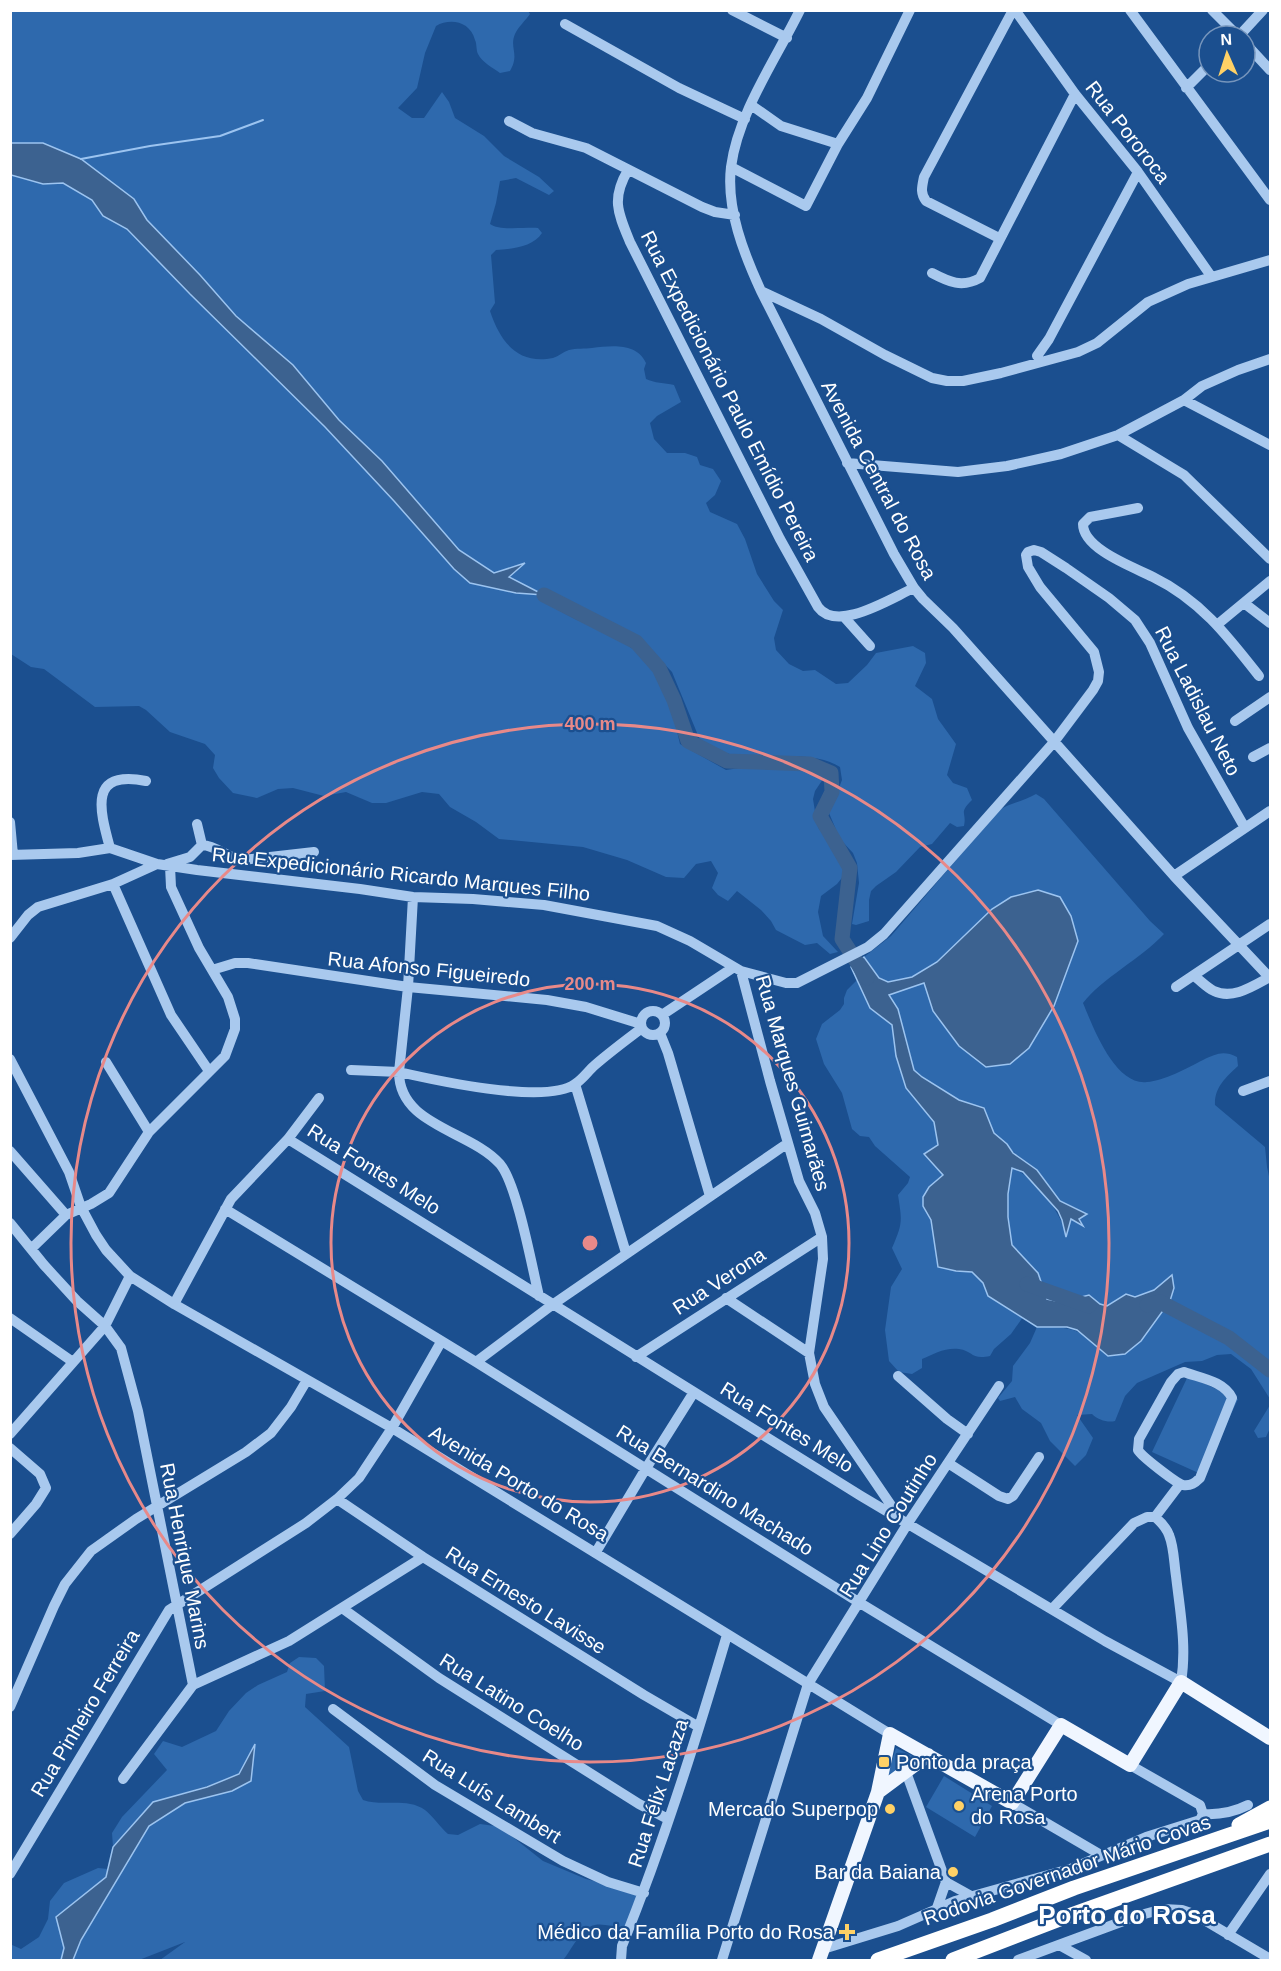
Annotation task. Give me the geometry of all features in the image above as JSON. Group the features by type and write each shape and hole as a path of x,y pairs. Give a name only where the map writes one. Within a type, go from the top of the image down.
{"highway":[{"name":"Rodovia Governador Mário Covas","path":"878,1960 1074,1888 1214,1841 1261,1812"},
{"path":"953,1960 1057,1920 1270,1844"},
{"path":"1057,1920 1098,1912 1270,1852"}],"main road":[{"name":"Rua Fontes Melo","path":"1181,1682 1270,1738"},
{"path":"1130,1765 1181,1682"},
{"path":"1012,1803 1061,1725"},
{"name":"Rua Bernardino Machado","path":"1061,1725 1130,1765"},
{"path":"821,1955 878,1792 891,1734"},
{"name":"Avenida Porto do Rosa","path":"891,1734 1012,1803"},
{"path":"878,1792 928,1755"},
{"path":"1261,1812 1270,1799"}],"street":[{"path":"732,10 787,38"},
{"name":"Avenida Central do Rosa","path":"800,10 745,118 731,167 735,215 744,250 761,291 847,463 914,588 953,628 1174,876 1270,978"},
{"path":"731,167 806,206 838,144 867,98 910,10"},
{"path":"999,238 926,201 922,195 922,186 924,177 1014,10"},
{"name":"Rua Pororoca","path":"1014,10 1075,94 1138,172 1211,276"},
{"path":"1130,10 1270,200"},
{"path":"1212,10 1226,24"},
{"path":"1250,24 1263,10"},
{"path":"565,24 679,88 745,118"},
{"path":"1257,56 1270,70"},
{"path":"1186,88 1197,77"},
{"path":"932,273 957,284 980,278 1075,94"},
{"path":"751,105 781,126 838,144"},
{"path":"509,121 532,133 586,148 702,207 735,215"},
{"name":"Rua Expedicionário Paulo Emídio Pereira","path":"628,170 617,196 618,211 648,279 775,529 818,607 825,615 845,618 870,646"},
{"path":"1037,356 1049,339 1138,172"},
{"path":"761,291 821,319 932,378 955,381 1001,373 1078,352 1097,343 1148,302 1211,276 1270,260"},
{"path":"847,463 958,472 1007,466 1061,454 1119,435 1184,400 1202,386 1270,359"},
{"path":"1184,400 1270,445"},
{"path":"1119,435 1184,475 1270,559"},
{"path":"1138,508 1090,517 1083,524 1086,535 1102,550 1124,564 1171,586 1196,604 1218,624 1259,676"},
{"name":"Rua Ladislau Neto","path":"1053,742 1093,690 1098,681 1099,672 1094,652 1040,587 1028,567 1026,555 1034,550 1041,552 1109,598 1135,620 1150,642 1188,728 1245,828"},
{"path":"1218,624 1270,581"},
{"path":"845,618 914,588"},
{"path":"1244,603 1270,623"},
{"path":"1235,722 1270,697"},
{"name":"Rua Marques Guimarães","path":"738,969 786,983 797,983 874,943 1053,742"},
{"path":"1252,757 1270,748"},
{"path":"110,848 101,802 104,790 109,783 118,778 146,781"},
{"path":"1174,876 1270,811"},
{"path":"10,822 12,855"},
{"path":"197,824 202,845"},
{"path":"202,845 212,846 236,860 314,852"},
{"path":"10,938 28,915 39,907 190,857 202,845"},
{"name":"Rua Expedicionário Ricardo Marques Filho","path":"12,855 78,853 110,848 164,865 413,897 544,905 657,926 690,941 738,969"},
{"path":"31,1249 66,1215 102,1198 109,1192 149,1132 225,1056 235,1029 235,1019 228,997 171,887 164,865"},
{"path":"113,884 171,1015 208,1071"},
{"path":"413,897 408,987 399,1072 401,1093 409,1105 434,1123 481,1148 502,1167 518,1211 539,1296"},
{"path":"1176,987 1270,924"},
{"name":"Rua Afonso Figueiredo","path":"212,970 235,963 248,963 408,987 547,1000 586,1007 642,1026"},
{"path":"662,1015 738,969"},
{"name":"Rua Marques Guimarães","path":"738,969 799,1180 815,1214 822,1237 823,1259 809,1353 815,1384 824,1407 898,1516"},
{"path":"1194,975 1214,991 1230,994 1248,989 1270,978"},
{"path":"660,1033 650,1034 642,1026 642,1018 651,1011 662,1015"},
{"path":"660,1033 665,1024 662,1015"},
{"path":"351,1070 399,1072 474,1087 513,1092 554,1090 575,1084 642,1026"},
{"path":"660,1033 710,1196"},
{"name":"Avenida Porto do Rosa","path":"10,1059 69,1172 81,1207 106,1250 130,1276 174,1304 392,1428 596,1552 726,1635 891,1734"},
{"path":"106,1062 149,1132"},
{"path":"1243,1091 1270,1081"},
{"path":"575,1084 626,1253"},
{"path":"174,1304 231,1199 288,1139 319,1098"},
{"name":"Rua Fontes Melo","path":"288,1139 861,1496 1106,1641 1181,1682"},
{"path":"476,1362 626,1253 788,1143"},
{"path":"10,1151 66,1215"},
{"name":"Rua Bernardino Machado","path":"225,1209 1061,1725"},
{"name":"Rua Henrique Marins","path":"10,1223 77,1301 105,1326 121,1348 128,1366 193,1685"},
{"name":"Rua Verona","path":"636,1357 822,1237"},
{"path":"10,1434 105,1326 130,1276"},
{"path":"726,1298 809,1353"},
{"path":"10,1318 73,1362"},
{"name":"Rua Pinheiro Ferreira","path":"10,1874 168,1610 306,1523 359,1478 392,1428 441,1342"},
{"path":"1184,1372 1216,1383 1232,1398 1200,1478 1192,1484 1180,1484 1144,1458 1139,1453 1137,1443 1171,1382 1178,1374 1184,1372"},
{"path":"898,1376 947,1419 968,1434"},
{"path":"10,1707 54,1606 65,1584 78,1566 92,1551 115,1533 246,1452 271,1433 291,1407 307,1380"},
{"name":"Rua Lino Coutinho","path":"722,1960 808,1684 908,1523 999,1386"},
{"path":"596,1552 694,1392"},
{"path":"10,1448 40,1474 46,1484 45,1492 10,1534"},
{"path":"948,1463 999,1496 1008,1499 1013,1496 1039,1457"},
{"path":"1155,1517 1180,1484"},
{"name":"Rua Ernesto Lavisse","path":"337,1499 423,1557 699,1727"},
{"path":"1053,1608 1134,1523 1147,1517 1155,1517 1163,1524 1172,1549 1182,1623 1184,1665 1181,1682"},
{"path":"123,1779 193,1685 289,1641 423,1557"},
{"name":"Rua Latino Coelho","path":"342,1608 439,1678 639,1804 668,1819"},
{"name":"Rua Félix Lacaza","path":"621,1960 622,1946 657,1858 726,1635"},
{"name":"Rua Luís Lambert","path":"333,1709 435,1785 563,1861 608,1882 644,1893"},
{"name":"Rua Bernardino Machado","path":"1130,1765 1200,1805 1203,1814"},
{"path":"906,1772 946,1882 937,1908"},
{"name":"Avenida Porto do Rosa","path":"1012,1803 1101,1855"},
{"path":"821,1955 898,1926 937,1908 1070,1869 1149,1836 1200,1820 1203,1814 1214,1815 1237,1810 1261,1812"},
{"path":"1228,1935 1270,1874"},
{"path":"946,1882 973,1897"},
{"path":"1018,1960 1137,1916 1163,1909 1182,1910 1194,1914 1270,1959"},
{"path":"1059,1945 1086,1960"}],"shaded area":[{"path":"10,11 528,11 530,14 513,39 513,65 510,71 500,73 480,57 472,34 464,25 447,22 436,26 425,53 417,88 398,108 412,118 424,118 442,92 455,118 484,136 504,156 539,177 554,191 549,195 516,178 500,181 490,224 506,228 538,228 542,233 528,244 496,250 491,255 495,303 490,311 499,332 512,348 529,358 553,358 575,349 615,346 630,348 642,356 646,363 644,369 646,379 674,385 681,402 657,416 650,423 654,439 667,453 685,453 697,457 700,465 713,469 721,481 715,495 706,503 710,512 737,524 745,539 757,574 774,601 783,610 774,638 776,650 789,664 803,671 815,670 836,684 848,683 876,653 913,646 925,653 926,663 915,686 932,699 938,719 956,744 947,775 953,783 967,788 972,800 964,810 964,826 957,827 950,823 932,844 920,847 896,872 871,891 869,921 852,924 859,883 857,863 853,853 840,839 829,813 842,780 840,767 830,762 807,757 747,757 702,745 672,672 643,642 563,599 545,595 551,605 618,639 646,661 654,671 666,695 680,744 726,770 746,767 805,767 820,774 823,779 813,799 817,824 831,843 845,874 837,884 821,896 818,912 823,936 838,952 830,954 817,943 805,945 776,930 761,910 737,891 728,901 718,895 712,888 718,873 711,861 696,864 684,878 666,877 627,860 583,847 499,839 450,807 439,794 422,792 386,803 372,803 346,792 324,796 293,788 278,789 257,798 233,793 213,768 215,755 205,744 170,732 139,706 95,707 44,669 31,667 11,654 11,175 43,184 63,183 92,200 103,216 127,229 325,427 454,569 470,583 494,587 523,565 494,573 459,550 382,461 339,420 293,365 236,316 147,220 134,199 43,143 11,143"},
{"path":"11,143 43,143 81,159 134,199 147,220 236,316 293,365 339,420 382,461 459,550 494,573 525,563 509,577 544,595 516,593 470,583 454,569 325,427 127,229 103,216 92,200 63,183 43,184 11,175"},
{"path":"1036,794 1044,799 1150,921 1164,934 1100,985 1083,1003 1099,1040 1115,1065 1135,1081 1147,1082 1168,1077 1224,1053 1237,1057 1238,1066 1225,1079 1216,1093 1215,1105 1265,1147 1270,1181 1270,1399 1251,1369 1231,1354 1217,1355 1202,1361 1185,1362 1137,1383 1125,1396 1115,1421 1103,1421 1092,1414 1077,1415 1093,1438 1086,1455 1075,1466 1050,1441 1041,1423 1022,1409 1015,1397 1000,1401 998,1398 1012,1381 1013,1366 1030,1343 1037,1327 1056,1327 1076,1331 1097,1347 1160,1314 1170,1301 1172,1276 1154,1290 1107,1306 1100,1304 1089,1295 1061,1302 1047,1299 1038,1273 1012,1245 1008,1194 1012,1168 1021,1172 1038,1187 1053,1206 1067,1235 1071,1218 1083,1225 1079,1219 1086,1215 1060,1201 1037,1170 1013,1152 994,1133 984,1108 959,1100 914,1070 906,1037 888,994 924,983 933,1011 1043,1023 1054,1006 1078,941 1071,916 1060,897 1037,890 1011,897 992,909 937,962 912,977 889,982 879,978 864,957 891,936 999,810"},
{"path":"1038,890 1060,897 1071,916 1078,941 1054,1006 1029,1048 1010,1064 986,1067 959,1046 933,1011 924,983 889,995 898,1009 914,1070 959,1100 984,1108 994,1133 1007,1144 1013,1153 1037,1170 1060,1201 1087,1214 1079,1219 1083,1226 1071,1219 1066,1237 1058,1211 1023,1172 1012,1168 1008,1194 1008,1217 1012,1245 1038,1273 1047,1299 1061,1302 1089,1295 1100,1304 1107,1306 1126,1294 1135,1297 1154,1290 1172,1275 1174,1288 1170,1301 1141,1341 1125,1354 1108,1356 1077,1330 1067,1327 1037,1327 988,1296 983,1283 972,1272 938,1267 931,1220 923,1206 923,1197 929,1187 943,1175 924,1154 938,1145 934,1122 906,1088 896,1056 892,1025 870,1008 851,967 864,957 879,978 888,982 912,977 937,962 992,909 1011,897"},
{"path":"857,980 870,1008 892,1025 896,1056 906,1088 934,1122 938,1145 924,1154 943,1175 929,1187 923,1206 931,1220 938,1266 972,1272 983,1283 988,1296 1023,1317 1011,1334 994,1349 990,1356 976,1356 959,1349 944,1350 922,1359 922,1368 912,1374 899,1372 889,1361 885,1330 891,1287 902,1269 892,1248 901,1222 898,1195 910,1177 875,1146 869,1137 860,1136 852,1129 842,1093 824,1064 816,1039 822,1024 840,1010 847,990"},
{"path":"1188,1376 1238,1399 1203,1475 1152,1452"},
{"path":"1270,1405 1270,1428 1266,1437 1258,1438 1254,1431"},
{"path":"299,1657 316,1658 324,1666 325,1691 306,1694 305,1707 349,1747 358,1791 363,1800 418,1806 428,1812 448,1834 458,1835 480,1824 495,1826 504,1830 543,1861 586,1879 630,1890 637,1896 625,1927 598,1925 590,1927 581,1934 563,1960 160,1960 185,1942 139,1960 73,1960 81,1940 149,1826 185,1803 232,1791 239,1774 153,1802 113,1847 112,1833 122,1817 167,1770 154,1754 163,1741 182,1747 216,1731 229,1711 246,1693 287,1672 290,1663"},
{"path":"255,1744 251,1781 232,1791 185,1803 149,1826 81,1940 73,1960 61,1960 64,1948 56,1917 106,1877 113,1847 153,1802 207,1787 239,1774"},
{"path":"896,1748 917,1758 886,1779"},
{"name":"Arena Porto do Rosa","path":"944,1776 992,1806 975,1837 926,1807"},
{"path":"98,1868 108,1869 106,1877 56,1917 64,1948 61,1960 11,1960 10,1944 21,1949 39,1937 48,1919 50,1901 64,1883"}],"waterway":[{"path":"81,159 220,136 263,120"},
{"path":"544,595 636,642 659,668 674,700 688,741 727,761 810,764 831,773 832,792 820,816 850,868 842,939 867,978"},
{"path":"1027,1284 1089,1306"},
{"path":"1147,1305 1160,1302 1229,1338 1270,1370"}],"place":[{"name":"Ponto da praça","path":"884,1762"},
{"name":"Arena Porto do Rosa","path":"959,1806"},
{"name":"Mercado Superpop","path":"890,1809"},
{"name":"Bar da Baiana","path":"953,1872"},
{"name":"Médico da Família Porto do Rosa","path":"847,1932"}],"district":[{"name":"Porto do Rosa","path":"1127,1915"}]}
